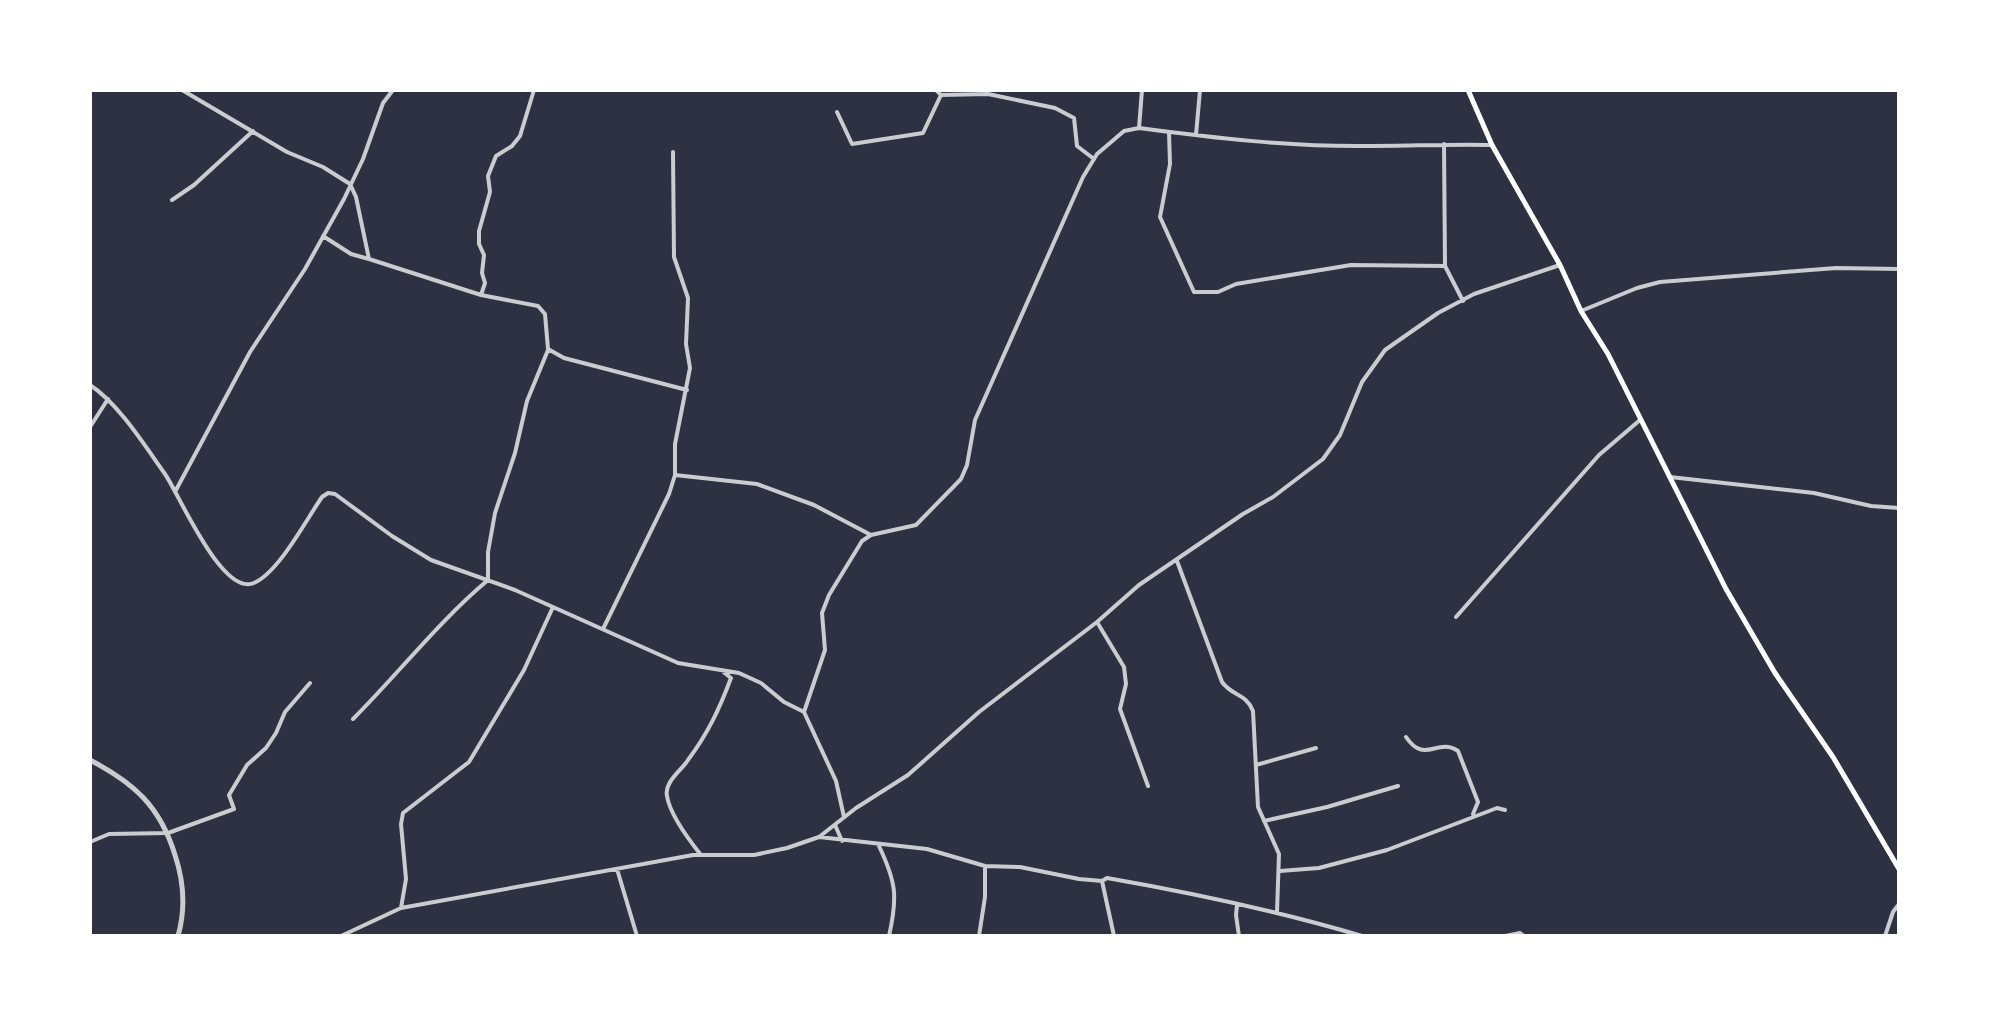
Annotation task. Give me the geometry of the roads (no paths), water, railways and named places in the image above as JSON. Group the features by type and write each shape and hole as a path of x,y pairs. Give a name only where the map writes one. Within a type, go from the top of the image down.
{"main road":[{"path":"1468,90 1492,145 1560,265 1581,311 1608,354 1726,589 1775,673 1833,757 1899,869"}],"street":[{"path":"182,90 287,152 323,167 350,184 356,197 369,259"},
{"path":"176,490 250,352 323,236 363,159 383,103 393,90"},
{"path":"481,295 485,283 479,231 490,192 488,176 496,156 512,146 520,136 534,90"},
{"path":"936,90 941,95 988,94 1055,108 1074,118 1077,146 1094,159"},
{"path":"1139,128 1142,90"},
{"path":"1196,135 1200,90"},
{"path":"837,112 852,144 923,133 941,95"},
{"path":"804,712 825,650 823,607 862,541 871,535 916,525 965,473 975,420 1051,243 1094,159 1124,131 1139,128 1366,147 1444,143 1492,145"},
{"path":"172,200 194,185 253,131"},
{"path":"1169,132 1170,164 1160,217 1194,292 1218,292 1236,284 1351,265 1445,266"},
{"path":"1444,143 1445,266 1463,301"},
{"path":"603,629 655,527 675,475 675,444 690,368 686,344 688,298 674,257 673,152"},
{"path":"323,236 351,254 481,295 526,303 543,310 548,349 527,401 515,453 495,513 488,552 488,580 444,619 353,719"},
{"path":"341,936 401,908 701,855 754,855 819,837 908,775 979,712 1167,564 1177,561 1243,514 1273,497 1323,459 1340,435 1362,382 1385,350 1438,313 1474,294 1560,265"},
{"path":"1581,311 1660,282 1836,268 1899,269"},
{"path":"548,349 564,358 687,390"},
{"path":"90,385 108,399 176,490 192,527 218,561 242,584 249,585 267,575 322,497 328,493 344,499 392,536 431,560 553,607 678,663 751,677 784,702 804,712 836,781 844,817"},
{"path":"90,427 108,399"},
{"path":"1456,617 1599,455 1640,420"},
{"path":"675,475 757,484 814,505 871,535"},
{"path":"1670,477 1805,492 1871,506 1899,508"},
{"path":"1177,561 1222,682 1229,691 1243,696 1253,711 1258,807 1279,854 1277,912"},
{"path":"401,908 406,879 401,824 403,813 469,762 524,670 553,607"},
{"path":"1097,622 1127,677 1120,709 1148,786"},
{"path":"701,855 681,830 666,795 670,782 713,725 731,678 721,670"},
{"path":"90,842 109,834 168,833 234,809 229,795 235,784 247,765 266,748 285,712 310,683"},
{"path":"1406,737 1412,747 1420,750 1447,746 1458,751 1478,802 1472,817"},
{"path":"1256,765 1316,748"},
{"path":"90,760 131,785 158,813 183,880 178,936"},
{"path":"1264,821 1398,786"},
{"path":"1280,871 1319,868 1387,850 1497,808 1505,810"},
{"path":"835,825 842,842"},
{"path":"819,837 842,842 927,849 985,866 1020,867 1053,875 1102,881 1107,878 1147,885 1277,912 1362,936"},
{"path":"879,845 893,875 895,887 889,936"},
{"path":"979,936 985,897 985,866"},
{"path":"617,869 637,936"},
{"path":"1102,881 1114,936"},
{"path":"1885,936 1899,904"},
{"path":"1237,905 1239,936"},
{"path":"1505,936 1520,933 1524,936"}]}
